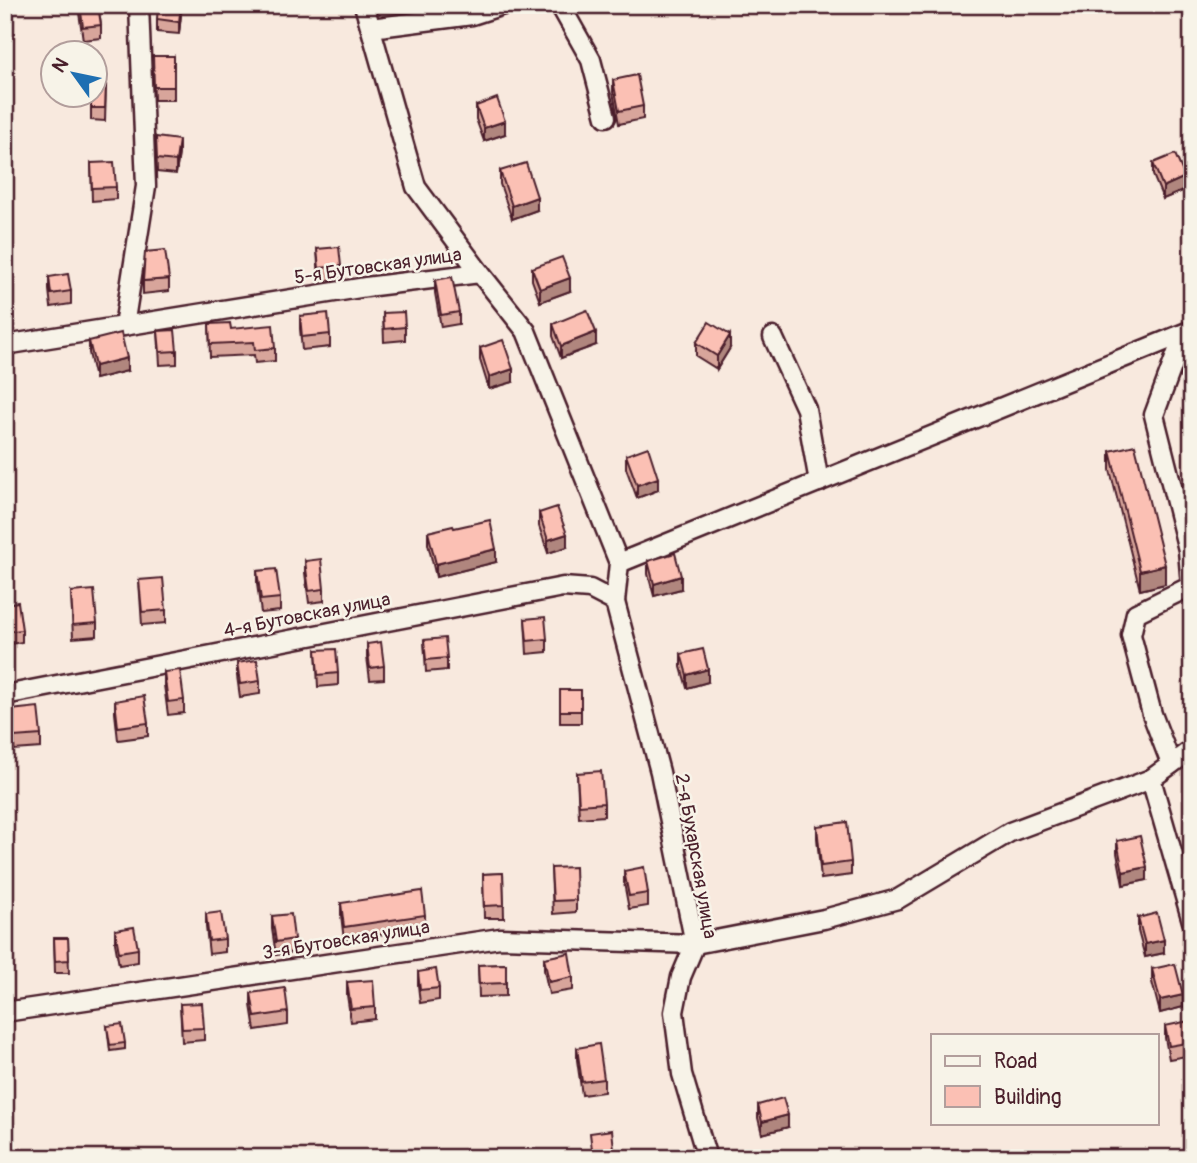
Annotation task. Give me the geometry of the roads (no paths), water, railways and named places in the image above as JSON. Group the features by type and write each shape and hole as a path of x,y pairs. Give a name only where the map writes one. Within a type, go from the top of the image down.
{"street":[{"path":"124,326 146,186 139,5"},
{"path":"364,5 416,187 481,273"},
{"path":"371,29 472,15 503,5"},
{"path":"561,5 592,60 606,117"},
{"name":"5-я Бутовская улица","path":"5,345 366,287 481,273 526,331 619,563 615,602"},
{"path":"619,563 1188,332"},
{"path":"1171,764 1152,714 1130,635 1136,613 1191,586 1188,550 1154,415 1188,332"},
{"path":"773,337 807,409 819,482"},
{"name":"4-я Бутовская улица","path":"5,695 562,587 590,589 615,602"},
{"name":"2-я Бухарская улица","path":"615,602 660,772 695,944 681,977 674,1012 682,1074 707,1158"},
{"name":"3-я Бутовская улица","path":"5,1012 500,938 695,944 824,919 898,899 1010,832 1151,779 1192,750"},
{"path":"1151,779 1192,921"}]}
